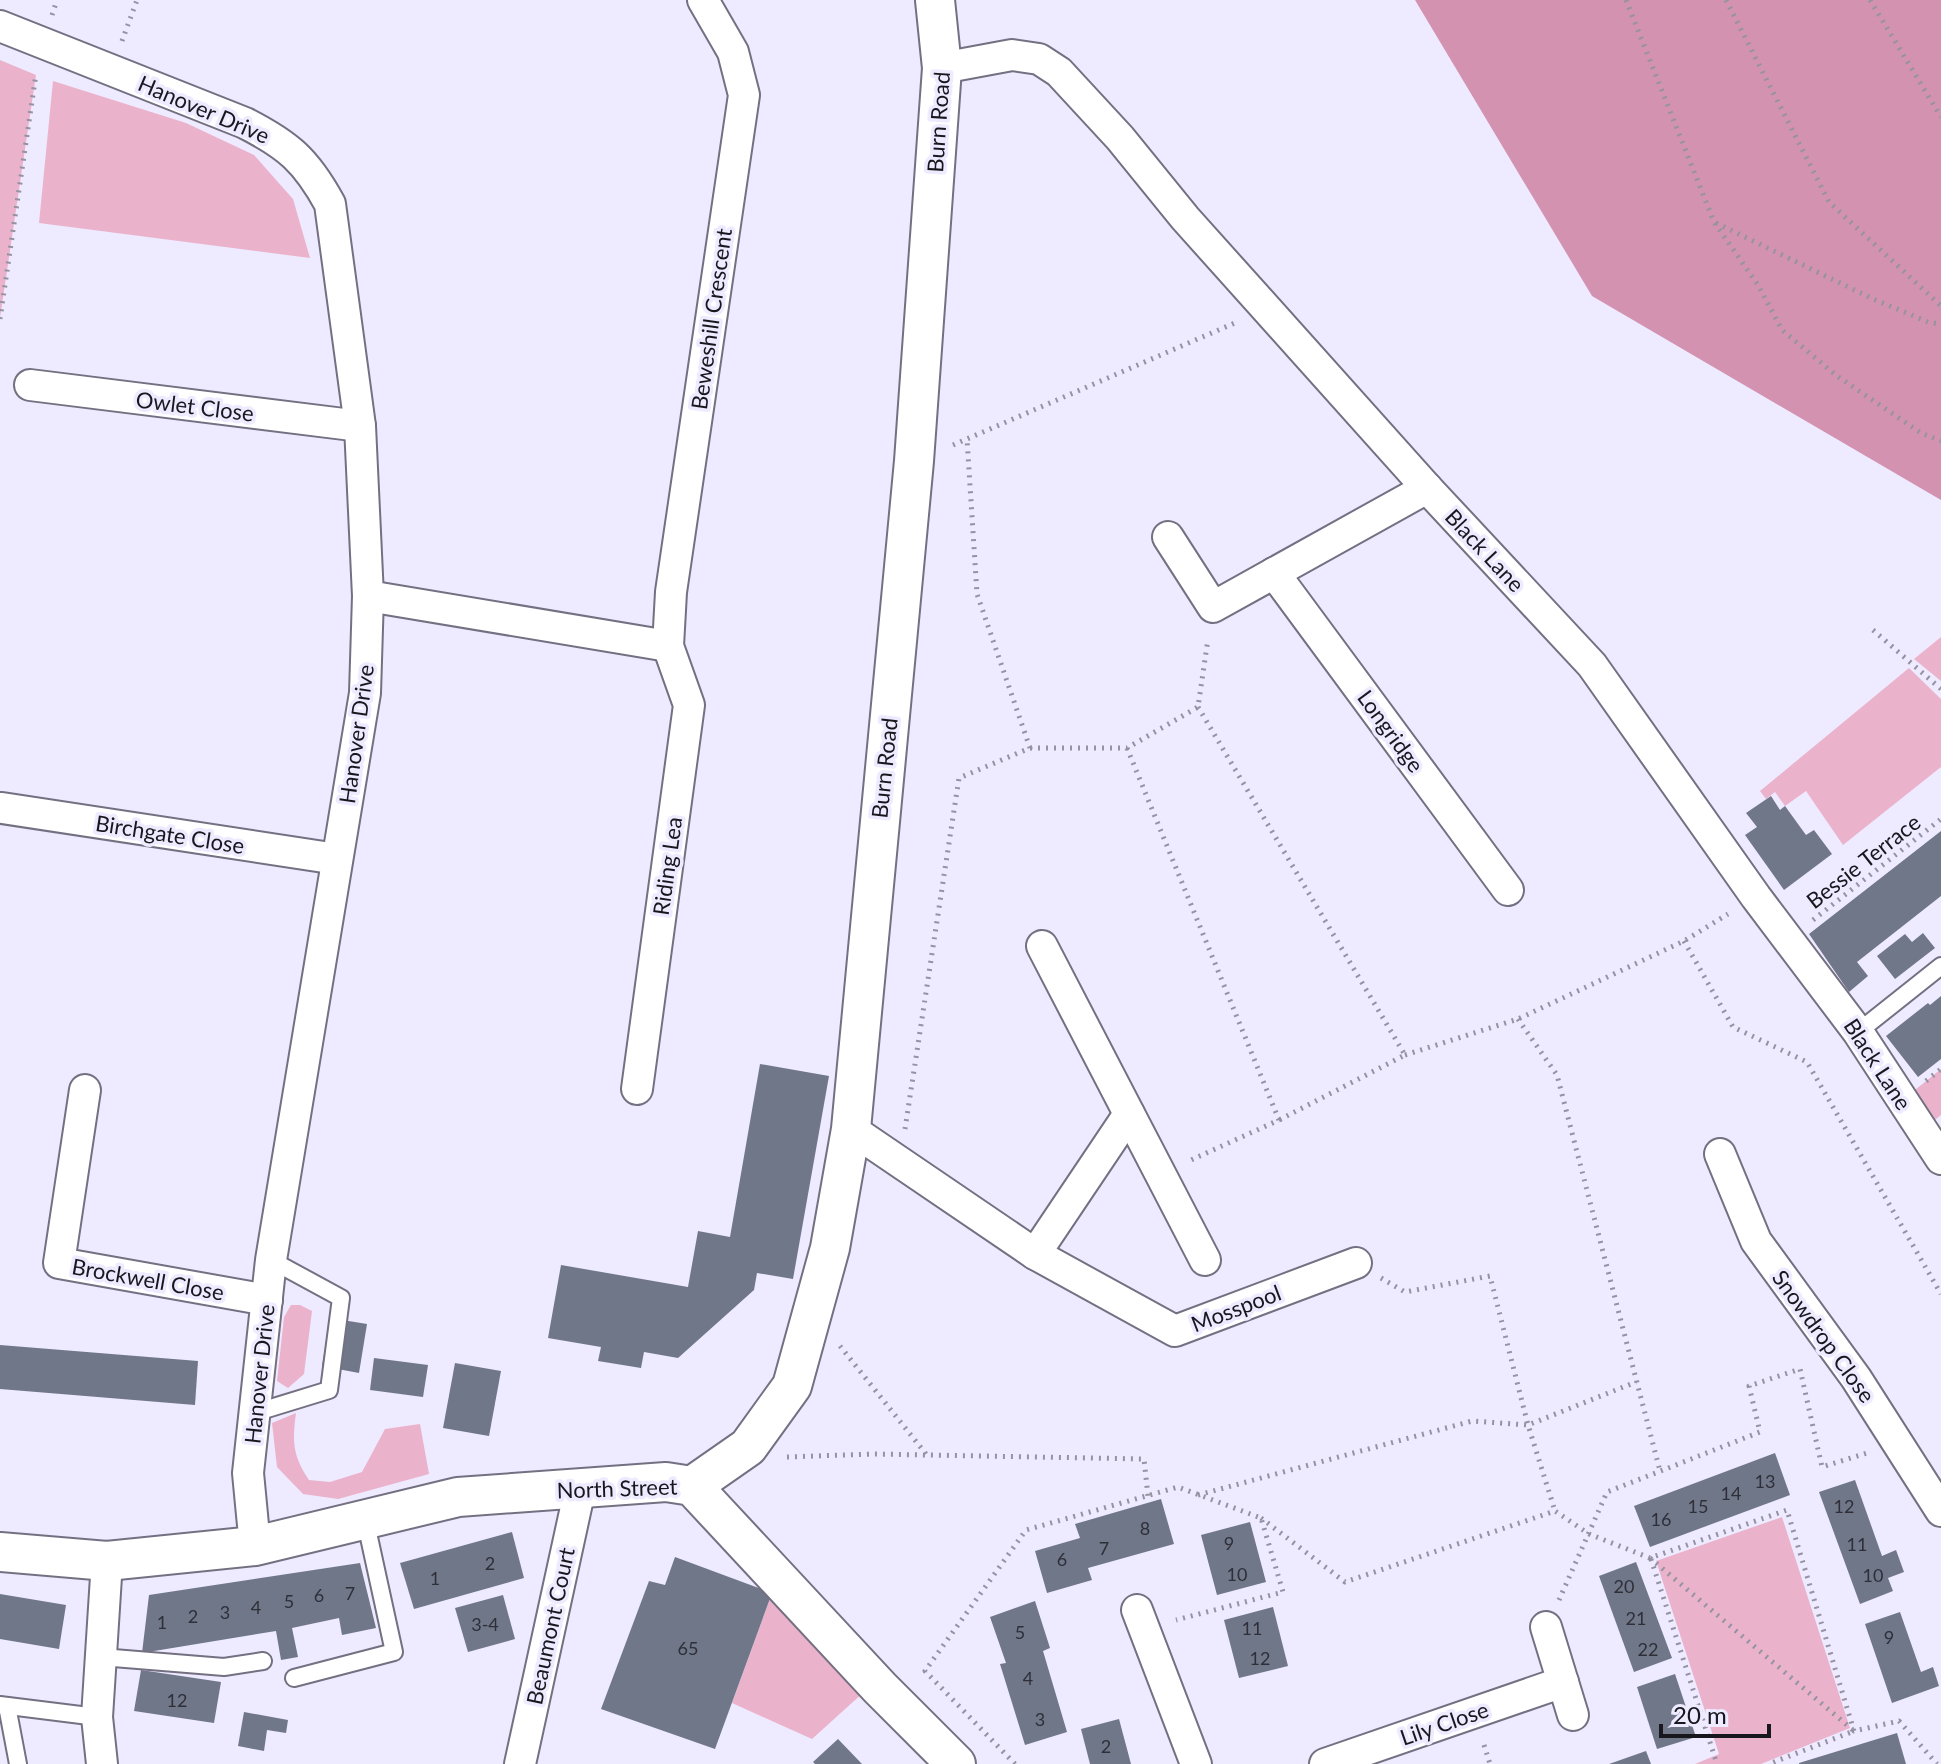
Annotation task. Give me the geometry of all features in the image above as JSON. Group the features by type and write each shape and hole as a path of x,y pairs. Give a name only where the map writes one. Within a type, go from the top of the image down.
{"street":[{"name":"Beweshill Crescent","path":"668,646 671,592 744,95 733,52 703,0"},
{"name":"Burn Road","path":"692,1486 748,1447 792,1386 830,1248 851,1129 914,461 942,68 935,0"},
{"name":"Hanover Drive","path":"0,26 245,123 280,141 317,179 330,204 360,426 368,596 365,693 271,1260 248,1473 255,1546"},
{"name":"Black Lane","path":"942,68 1012,55 1039,59 1059,72 1120,138 1185,218 1427,488 1592,665 1756,897 1858,1032 1941,1159"},
{"name":"Owlet Close","path":"30,385 360,426"},
{"path":"1168,537 1213,607 1427,488"},
{"name":"Longridge","path":"1274,573 1508,890"},
{"path":"368,596 668,646"},
{"name":"Riding Lea","path":"637,1089 689,705 668,646"},
{"name":"Birchgate Close","path":"2,808 337,859"},
{"path":"1042,946 1205,1260"},
{"name":"Brockwell Close","path":"85,1090 59,1263 267,1300"},
{"path":"1035,1254 1129,1114"},
{"name":"Mosspool","path":"851,1129 1035,1254 1175,1331 1356,1263"},
{"name":"Snowdrop Close","path":"1720,1154 1756,1241 1856,1378 1941,1511"},
{"name":"North Street","path":"0,1552 123,1560 255,1546 458,1497 666,1482 692,1486 880,1688 956,1764"},
{"name":"Beaumont Court","path":"520,1764 580,1489"},
{"path":"102,1764 97,1717 101,1657 123,1560"},
{"path":"1141,1619 1196,1764"},
{"path":"1546,1627 1573,1715"},
{"name":"Lily Close","path":"1325,1764 1563,1682"}],"lane":[{"path":"1858,1032 1941,966"},
{"path":"254,1413 329,1390 341,1298 271,1260"},
{"path":"294,1678 394,1652 365,1519"},
{"path":"101,1657 224,1667 263,1661"},
{"path":"18,1764 4,1705 97,1717"}],"path":[{"path":"112,71 137,0"},
{"path":"1626,0 1714,222 1758,285 1782,330 1837,376 1921,433 1941,441"},
{"path":"1726,0 1829,202 1941,306"},
{"path":"1870,0 1941,117"},
{"path":"0,319 41,43"},
{"path":"1714,222 1871,298 1928,322 1941,324"},
{"path":"914,461 1267,308"},
{"path":"967,439 977,594 1030,748"},
{"path":"1213,607 1198,707 1405,1055"},
{"path":"1873,630 1941,689"},
{"path":"901,1161 959,778 1030,748 1127,748 1198,707"},
{"path":"1127,748 1279,1120"},
{"name":"Bessie Terrace","path":"1805,927 1941,819"},
{"path":"1161,1174 1279,1120 1405,1055 1518,1019 1684,941 1756,897"},
{"path":"1684,941 1733,1027 1807,1062 1941,1294"},
{"path":"1518,1019 1557,1075 1660,1471"},
{"path":"1356,1263 1405,1292 1490,1276 1528,1425 1555,1511 1589,1534 1650,1558 1854,1731"},
{"path":"812,1311 926,1455"},
{"path":"1546,1627 1607,1492 1760,1432 1749,1386 1800,1369 1822,1467 1898,1443"},
{"path":"1198,1495 1472,1421 1528,1425 1636,1382"},
{"path":"748,1447 783,1457 926,1455 1144,1459 1148,1496"},
{"path":"1015,1764 925,1671 1026,1530 1178,1487 1261,1518 1345,1582 1555,1511"},
{"path":"1650,1558 1787,1510 1854,1731"},
{"path":"1141,1619 1283,1592 1261,1518"},
{"path":"1650,1558 1717,1764"},
{"path":"1769,1764 1854,1731 1899,1721 1937,1764"}],"shaded area":[{"path":"1415,0 1941,0 1941,500 1592,296"},
{"path":"0,60 36,75 0,318"},
{"path":"53,81 186,123 254,155 293,199 310,258 39,223"},
{"path":"1941,637 1941,681 1914,659"},
{"path":"1909,668 1941,699 1941,767 1843,845 1806,791 1785,806 1775,792 1766,799 1760,791"},
{"path":"1941,1069 1941,1115 1935,1120 1915,1090"},
{"path":"291,1305 300,1305 312,1311 304,1374 288,1388 277,1381 284,1317"},
{"path":"296,1413 295,1448 309,1480 330,1482 362,1472 385,1429 420,1424 429,1474 338,1499 303,1494 277,1467 272,1423"},
{"path":"1782,1517 1850,1728 1761,1764 1695,1764 1719,1754 1656,1561"},
{"path":"772,1593 875,1682 812,1739 732,1703"}],"building":[{"path":"1771,796 1780,810 1785,806 1806,835 1814,830 1832,854 1784,890 1745,835 1757,827 1746,813"},
{"path":"1941,831 1941,896 1857,962 1868,976 1849,992 1809,934"},
{"path":"1923,933 1935,948 1895,979 1877,956 1905,934 1912,942"},
{"path":"1941,996 1941,1059 1918,1077 1886,1036"},
{"path":"760,1064 829,1076 793,1279 757,1273 754,1290 678,1358 644,1352 641,1368 598,1361 601,1347 548,1338 561,1265 688,1287 698,1231 730,1237"},
{"path":"330,1318 367,1324 359,1373 322,1366"},
{"path":"0,1345 198,1361 195,1405 0,1389"},
{"path":"374,1358 428,1365 423,1397 370,1390"},
{"path":"455,1363 501,1371 489,1436 443,1428"},
{"path":"1775,1453 1790,1495 1650,1547 1634,1506"},
{"path":"1855,1480 1882,1556 1896,1550 1904,1572 1888,1578 1893,1591 1860,1604 1819,1492"},
{"path":"1161,1499 1174,1544 1088,1568 1092,1580 1047,1593 1035,1551 1080,1538 1075,1524"},
{"path":"1250,1522 1266,1582 1217,1595 1201,1535"},
{"path":"512,1532 524,1578 414,1609 400,1563"},
{"path":"675,1557 772,1593 715,1749 601,1709 649,1581 665,1585"},
{"path":"1636,1562 1672,1658 1634,1672 1599,1576"},
{"path":"360,1563 376,1628 342,1635 339,1618 292,1628 298,1657 281,1660 276,1631 142,1653 149,1595"},
{"path":"0,1594 66,1605 59,1649 0,1639"},
{"path":"503,1595 515,1639 468,1652 455,1608"},
{"path":"1035,1601 1050,1648 1043,1651 1067,1732 1025,1745 1000,1664 1006,1663 990,1617"},
{"path":"1273,1607 1288,1666 1239,1678 1224,1620"},
{"path":"1900,1612 1921,1672 1933,1667 1939,1686 1892,1703 1865,1624"},
{"path":"141,1670 221,1682 214,1723 134,1711"},
{"path":"1675,1674 1696,1737 1657,1749 1637,1687"},
{"path":"244,1712 288,1720 286,1733 267,1730 264,1751 238,1746"},
{"path":"1119,1719 1131,1764 1090,1764 1081,1729"},
{"path":"1897,1733 1906,1764 1799,1764 1799,1763"},
{"path":"838,1739 862,1764 813,1762"},
{"path":"1646,1751 1651,1764 1609,1764"}]}
